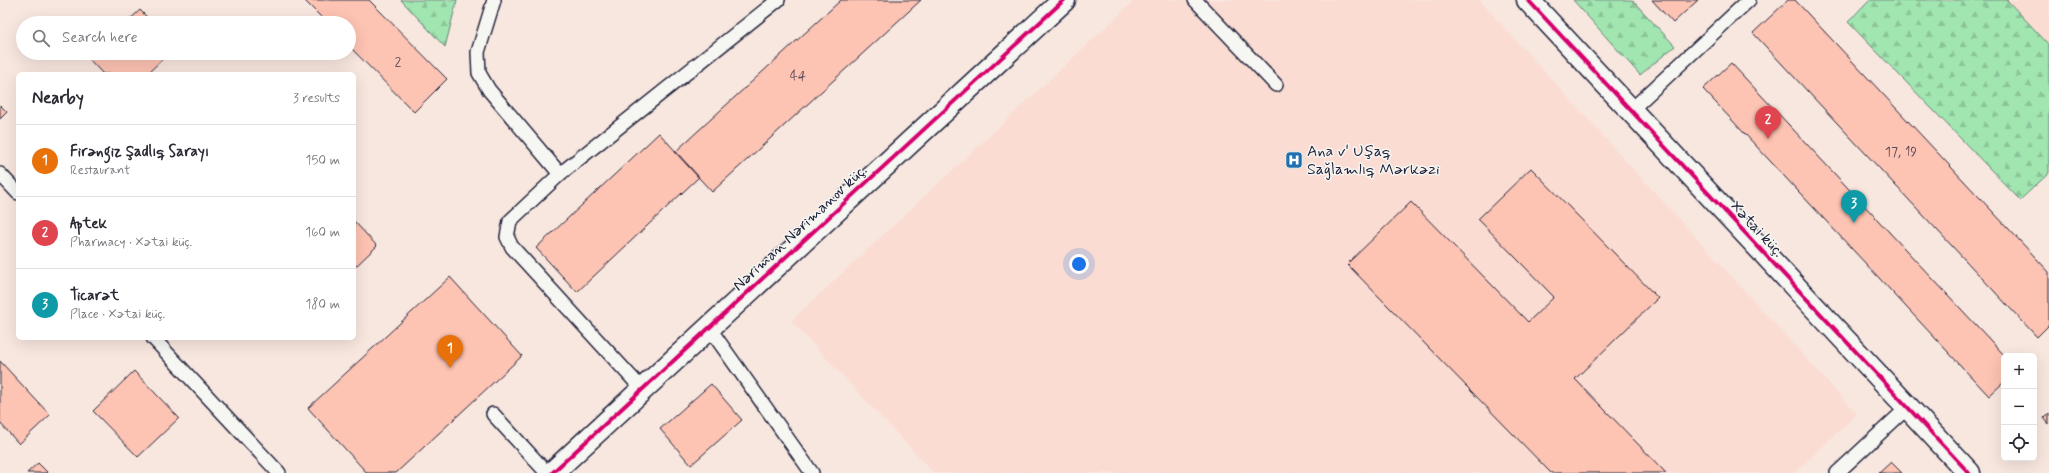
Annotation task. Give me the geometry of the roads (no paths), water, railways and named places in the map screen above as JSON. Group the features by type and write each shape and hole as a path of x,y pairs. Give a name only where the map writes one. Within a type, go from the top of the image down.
{"street":[{"name":"Nəriman Nərimanov küç.","path":"552,473 710,329 1064,0"},
{"name":"Xətai küç.","path":"1528,0 1969,473"}],"lane":[{"path":"494,0 478,52 479,74 488,90 560,174"},
{"path":"643,390 512,247 508,237 510,221 560,174 778,0"},
{"path":"1195,0 1276,85"},
{"path":"1630,111 1749,0"},
{"path":"0,174 16,191"},
{"path":"710,329 812,473"},
{"path":"155,340 279,473"},
{"path":"1837,473 1908,407"},
{"path":"493,414 547,473"}],"place":[{"name":"Aptek","path":"1768,139"},
{"name":"Ana v' Uşaq Sağlamlıq Mərkəzi","path":"1294,160"},
{"name":"Ticarət","path":"1854,223"},
{"name":"Firəngiz Şadlıq Sarayı","path":"450,368"}]}
